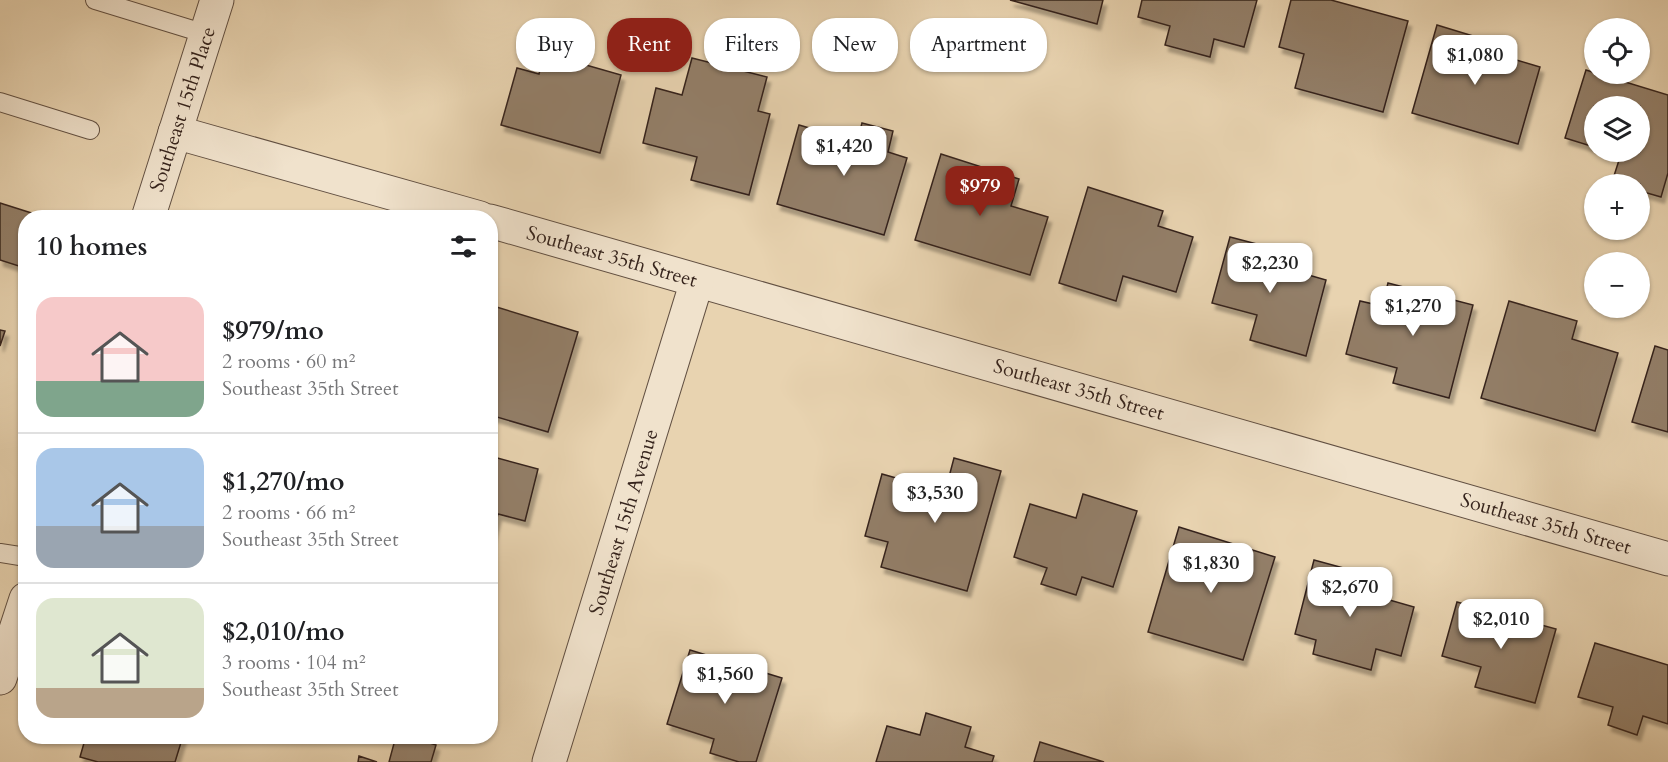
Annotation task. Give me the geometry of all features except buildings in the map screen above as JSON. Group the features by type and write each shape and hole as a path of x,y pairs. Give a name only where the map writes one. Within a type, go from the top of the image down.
{"street":[{"name":"Southeast 15th Place","path":"151,210 217,0"},
{"path":"175,132 452,210"},
{"name":"Southeast 35th Street","path":"498,222 1668,559"},
{"name":"Southeast 15th Avenue","path":"549,762 697,281"},
{"path":"0,678 18,623"}],"lane":[{"path":"95,0 206,34"},
{"path":"0,102 90,129"},
{"path":"0,553 18,556"}]}
